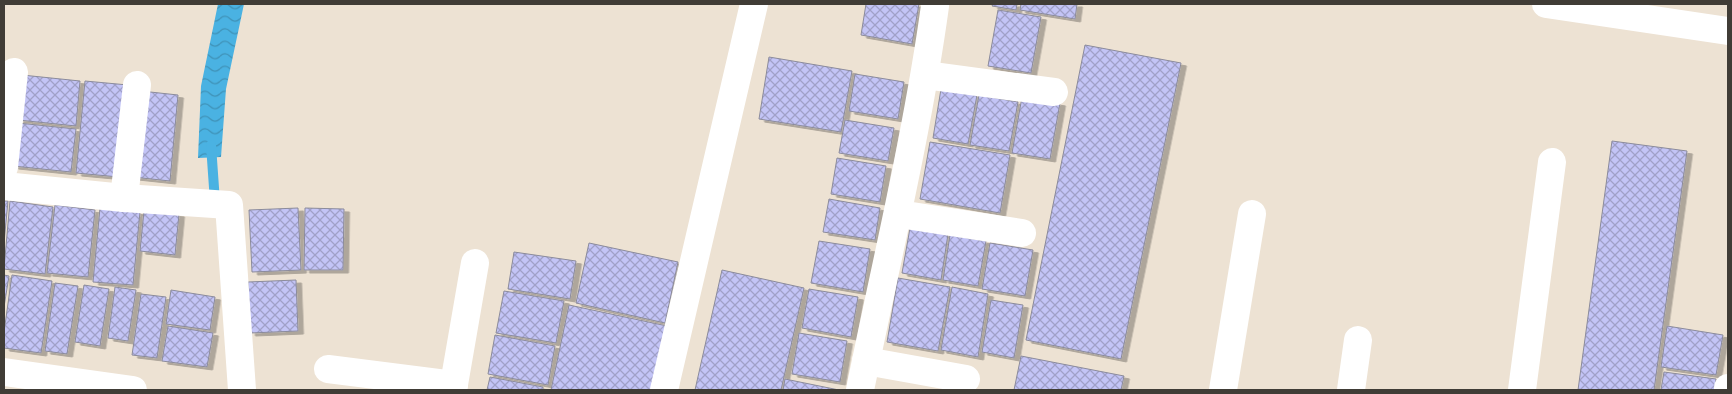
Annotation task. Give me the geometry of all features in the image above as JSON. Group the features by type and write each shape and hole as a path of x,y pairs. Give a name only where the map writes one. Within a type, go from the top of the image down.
{"street":[{"path":"664,390 754,4"},
{"path":"1546,4 1728,31"},
{"path":"860,390 926,75 935,6"},
{"path":"4,167 14,72"},
{"path":"926,75 1054,92"},
{"path":"124,198 136,85"},
{"path":"1522,390 1552,162"},
{"path":"4,186 124,198 229,205 242,390"},
{"path":"898,214 1022,233"},
{"path":"1223,390 1252,214"},
{"path":"328,369 454,388 475,263"},
{"path":"1351,390 1358,340"},
{"path":"866,361 966,379"},
{"path":"4,372 133,390"}],"water":[{"path":"218,4 244,4 226,89 221,157 198,158 201,86"}],"building":[{"path":"866,4 919,4 912,44 861,35"},
{"path":"993,4 1017,4 1016,10 992,6"},
{"path":"1021,4 1077,4 1075,19 1020,10"},
{"path":"998,10 1041,17 1031,73 988,66"},
{"path":"1085,45 1181,63 1121,359 1026,340"},
{"path":"769,57 852,71 841,132 759,119"},
{"path":"855,74 904,82 898,119 849,111"},
{"path":"22,75 80,81 76,126 18,120"},
{"path":"85,81 128,85 119,177 76,173"},
{"path":"941,89 977,95 968,144 933,138"},
{"path":"141,91 178,95 170,181 133,177"},
{"path":"979,95 1018,102 1009,151 970,145"},
{"path":"1022,97 1060,103 1050,159 1012,153"},
{"path":"845,120 894,128 888,161 839,153"},
{"path":"18,123 76,129 71,172 13,166"},
{"path":"1612,141 1687,151 1654,390 1578,390"},
{"path":"930,142 1010,155 1000,213 920,199"},
{"path":"837,158 886,166 880,202 831,194"},
{"path":"829,199 880,208 875,240 823,232"},
{"path":"4,201 8,201 4,243"},
{"path":"10,201 53,207 45,274 4,269"},
{"path":"55,205 95,210 88,277 47,273"},
{"path":"100,208 140,212 133,285 93,282"},
{"path":"298,208 301,270 252,272 249,210"},
{"path":"305,208 344,209 343,270 304,270"},
{"path":"144,211 179,214 175,255 140,251"},
{"path":"910,228 948,234 941,280 902,273"},
{"path":"950,235 986,241 978,286 943,280"},
{"path":"819,241 870,249 863,292 811,283"},
{"path":"589,243 678,262 665,323 576,303"},
{"path":"990,243 1033,250 1025,296 982,289"},
{"path":"514,252 576,261 570,299 508,289"},
{"path":"722,270 804,288 781,390 695,390"},
{"path":"4,275 9,276 4,307"},
{"path":"12,275 52,281 41,353 4,348 4,332"},
{"path":"898,278 950,287 938,351 887,342"},
{"path":"296,280 298,331 250,333 248,282"},
{"path":"55,283 78,286 67,354 45,351"},
{"path":"84,285 109,289 100,346 75,342"},
{"path":"115,287 136,290 128,341 108,338"},
{"path":"952,287 988,294 978,357 941,350"},
{"path":"809,289 858,297 851,337 802,328"},
{"path":"171,290 215,297 210,330 166,324"},
{"path":"504,291 564,301 556,343 496,333"},
{"path":"141,294 166,297 157,358 132,355"},
{"path":"991,300 1023,305 1014,358 982,352"},
{"path":"569,305 667,326 653,390 551,390"},
{"path":"168,326 213,333 207,367 162,361"},
{"path":"1667,326 1723,335 1716,375 1661,367"},
{"path":"799,333 847,341 840,382 792,374"},
{"path":"495,335 555,346 548,385 488,374"},
{"path":"1021,356 1124,376 1121,390 1014,390"},
{"path":"1664,372 1716,379 1715,390 1661,390"},
{"path":"490,377 543,387 543,390 487,390"},
{"path":"785,379 839,390 783,390"}],"waterway":[{"path":"211,145 215,202"}]}
